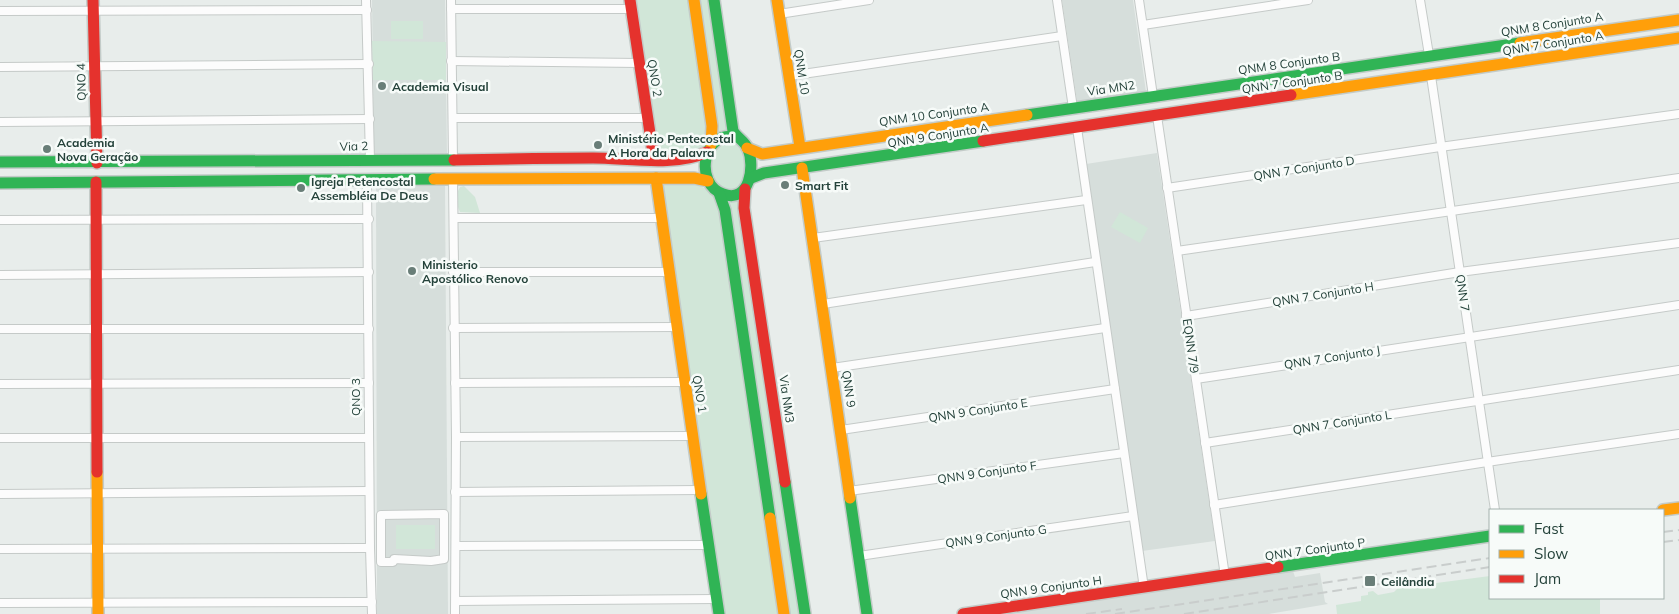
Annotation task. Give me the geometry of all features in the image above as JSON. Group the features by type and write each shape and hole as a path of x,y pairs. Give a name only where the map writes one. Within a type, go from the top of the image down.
{"main road":[{"path":"694,0 712,126 705,167 708,180 719,193 725,210 784,614"},
{"path":"714,0 732,124 736,137 755,153 762,154 800,147"},
{"name":"QNM 10","path":"777,0 800,147"},
{"name":"QNO 4","path":"94,5 97,163"},
{"name":"QNO 2","path":"630,5 654,160"},
{"name":"QNM 8 Conjunto A","path":"1429,55 1679,20"},
{"path":"1638,44 1633,43 1630,39 1630,34 1634,30 1679,24"},
{"path":"1526,61 1559,51 1614,43 1616,31 1608,29"},
{"name":"QNN 7 Conjunto A","path":"1431,76 1679,38"},
{"name":"QNM 8 Conjunto B","path":"1154,96 1429,55"},
{"path":"1248,102 1242,101 1239,94 1243,87 1292,81 1322,72"},
{"name":"QNN 7 Conjunto B","path":"1160,115 1431,76"},
{"path":"1077,128 1160,115 1184,107 1225,100 1227,92 1219,87"},
{"name":"Via MN2","path":"1072,108 1154,96"},
{"path":"1006,138 1001,135 1002,124 1051,116 1085,106"},
{"name":"QNM 10 Conjunto A","path":"800,147 1072,108"},
{"path":"895,155 925,144 988,134 988,125 976,122"},
{"name":"QNN 9 Conjunto A","path":"802,168 1077,128"},
{"path":"709,148 723,136 736,137"},
{"name":"Via 2","path":"0,162 284,162 594,158 654,160 694,158 709,148"},
{"path":"747,148 751,161 748,184"},
{"path":"593,177 598,172 599,164 594,158"},
{"path":"615,158 611,172 616,178"},
{"path":"262,180 267,175 268,166 264,162"},
{"path":"283,179 279,172 284,162"},
{"path":"719,193 733,196 764,173 802,168"},
{"name":"QNN 9","path":"802,168 867,614"},
{"path":"0,182 283,179 453,180 593,177 694,178 708,180"},
{"name":"QNO 1","path":"656,178 660,218 719,614"},
{"path":"96,182 98,608"},
{"name":"Via NM3","path":"748,184 744,208 804,614"},
{"name":"QNN 7 Conjunto P","path":"1144,588 1489,536"},
{"name":"QNN 9 Conjunto H","path":"963,614 1144,588"}],"street":[{"path":"366,0 370,160"},
{"path":"451,0 453,159"},
{"path":"779,14 868,0"},
{"path":"1057,0 1072,108"},
{"path":"1139,0 1154,96"},
{"path":"1143,25 1308,0"},
{"path":"1420,0 1429,55"},
{"path":"0,11 94,5 367,10"},
{"path":"452,9 630,5"},
{"path":"789,76 1062,36"},
{"path":"451,61 639,64"},
{"path":"0,67 368,64"},
{"name":"QNN 7","path":"1431,76 1495,509"},
{"name":"QNN 7 Conjunto D","path":"1167,188 1440,147 1679,114"},
{"name":"EQNN 7/9","path":"1160,115 1167,188 1225,576"},
{"path":"453,118 648,118"},
{"path":"0,122 370,119"},
{"path":"1077,128 1095,262 1144,588"},
{"path":"1177,250 1679,178"},
{"name":"QNO 3","path":"368,180 369,491 372,614"},
{"path":"453,180 453,328 456,438 455,614"},
{"path":"813,238 1086,200"},
{"path":"454,218 660,218"},
{"path":"0,220 369,219"},
{"name":"QNN 7 Conjunto H","path":"1186,316 1460,272 1679,243"},
{"path":"823,304 1095,262"},
{"path":"0,275 369,272"},
{"path":"454,272 668,272"},
{"name":"QNN 7 Conjunto J","path":"1196,379 1679,305"},
{"path":"453,328 676,327"},
{"path":"832,368 1105,328"},
{"path":"0,330 369,329"},
{"name":"QNN 7 Conjunto L","path":"1205,443 1679,370"},
{"path":"455,383 684,382"},
{"path":"0,384 369,383"},
{"name":"QNN 9 Conjunto E","path":"841,430 1115,389"},
{"path":"1214,505 1679,434"},
{"path":"456,438 693,436"},
{"path":"0,438 369,438"},
{"name":"QNN 9 Conjunto F","path":"849,491 1124,453"},
{"path":"455,492 701,490"},
{"path":"0,494 369,491"},
{"path":"444,514 444,559 431,561 394,559 393,562 381,562 381,515 444,514"},
{"name":"QNN 9 Conjunto G","path":"859,556 1133,516"},
{"path":"456,546 708,545"},
{"path":"0,548 370,548"},
{"path":"456,601 717,598"},
{"path":"0,603 98,608 372,602"}],"shaded area":[{"path":"372,0 445,0 447,156 374,156"},
{"path":"1062,0 1133,0 1146,92 1077,101"},
{"path":"1157,153 1215,541 1142,551 1086,164"},
{"path":"445,183 448,614 377,614 376,184"},
{"path":"1293,571 1295,577 1320,573 1325,602 1328,604 1269,614 1001,614"}],"green space":[{"path":"635,0 690,0 710,133 702,147 697,151 685,154 662,154 658,151"},
{"path":"698,0 710,0 729,130 717,132"},
{"path":"391,21 423,21 423,39 391,39"},
{"path":"372,41 446,42 446,80 373,80"},
{"path":"729,141 742,151 746,168 742,184 735,189 725,191 715,178 710,163 714,149 720,144"},
{"path":"664,180 691,182 705,188 721,209 781,614 724,614 661,194"},
{"path":"464,186 475,197 480,213 460,212 457,196 460,187"},
{"path":"740,201 800,614 788,614 728,203"},
{"path":"1120,212 1148,228 1140,243 1111,227"},
{"path":"396,525 435,525 435,549 396,549"},
{"path":"1489,576 1489,599 1600,599 1600,614 1337,614 1336,605 1361,601 1361,596 1368,595 1368,592 1373,591 1378,595 1394,592 1398,588"}],"railway":[{"path":"1664,532 1679,530"},
{"path":"1664,542 1679,540"},
{"path":"1115,614 1489,558"},
{"path":"1184,614 1489,567"},
{"path":"1086,614 1122,609"}],"traffic: fast":[{"path":"714,0 733,131 747,146 751,165 745,189 739,194 732,196 723,194 714,188 708,180 705,170 709,149 724,137 736,137"},
{"path":"1027,115 1520,43"},
{"path":"751,178 764,173 983,141"},
{"path":"0,162 454,160"},
{"path":"0,183 434,179"},
{"path":"719,193 725,210 770,518"},
{"path":"785,482 805,614"},
{"path":"701,494 719,614"},
{"path":"850,498 867,614"},
{"path":"1278,567 1489,536"}],"traffic: slow":[{"path":"694,0 712,126 711,145"},
{"path":"777,0 800,147"},
{"path":"1520,43 1679,20"},
{"path":"1291,95 1679,38"},
{"path":"747,148 762,154 1027,115"},
{"path":"802,168 850,498"},
{"path":"656,178 701,494"},
{"path":"434,179 694,178 708,181"},
{"path":"97,472 98,614"},
{"path":"1664,510 1679,508"},
{"path":"770,518 784,614"}],"traffic: jam":[{"path":"93,0 97,163"},
{"path":"630,0 654,160"},
{"path":"983,141 1291,95"},
{"path":"454,160 593,158 651,161 695,157 707,152"},
{"path":"96,182 97,472"},
{"path":"745,189 744,208 785,482"},
{"path":"963,614 1278,567"}],"place":[{"name":"Academia Visual","path":"382,86"},
{"name":"Ministério Pentecostal A Hora da Palavra","path":"598,145"},
{"name":"Academia Nova Geração","path":"47,149"},
{"name":"Smart Fit","path":"785,185"},
{"name":"Igreja Petencostal Assembléia De Deus","path":"301,188"},
{"name":"Ministerio Apostólico Renovo","path":"412,271"},
{"name":"Ceilândia","path":"1370,581"}]}
